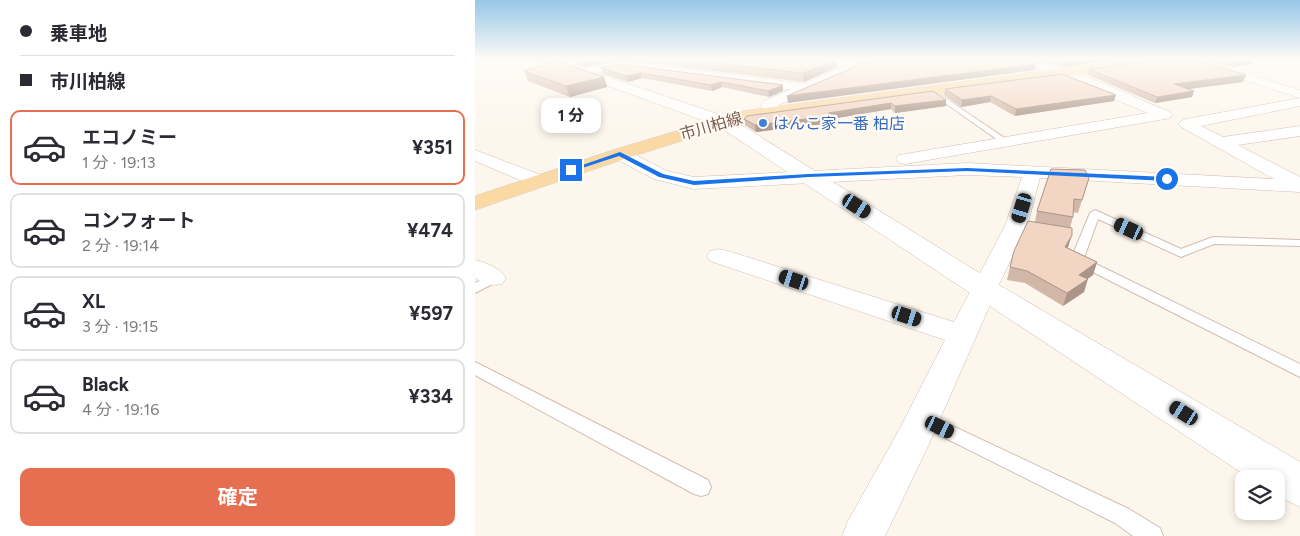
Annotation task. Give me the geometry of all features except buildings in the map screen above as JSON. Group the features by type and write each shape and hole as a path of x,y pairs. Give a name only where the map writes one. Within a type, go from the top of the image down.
{"main road":[{"name":"市川柏線","path":"475,203 620,154 724,122 771,112 977,84"}],"street":[{"path":"615,84 724,122 984,289 1300,486"},
{"path":"777,84 808,88"},
{"path":"771,112 769,104 817,84"},
{"path":"1089,84 1186,124 1223,142 1300,186"},
{"path":"1266,84 1300,94"},
{"path":"1186,124 1300,102"},
{"path":"851,174 889,161 1164,115"},
{"path":"1223,142 1300,131"},
{"path":"620,154 661,175 694,183 967,169 1300,186"},
{"path":"475,155 539,181"},
{"path":"863,536 923,419 984,289 1021,227 1033,172"},
{"path":"719,256 963,335"}],"lane":[{"path":"931,90 1005,141"},
{"path":"1300,243 1213,240 1181,253 1095,213 1080,238 1077,259 1300,371"},
{"path":"475,368 701,487"},
{"path":"923,419 1121,516 1151,536"}],"place":[{"name":"はんこ家一番 柏店","path":"763,123"}],"route":[{"path":"571,170 620,154 661,175 694,183 967,169 1167,179"}]}
